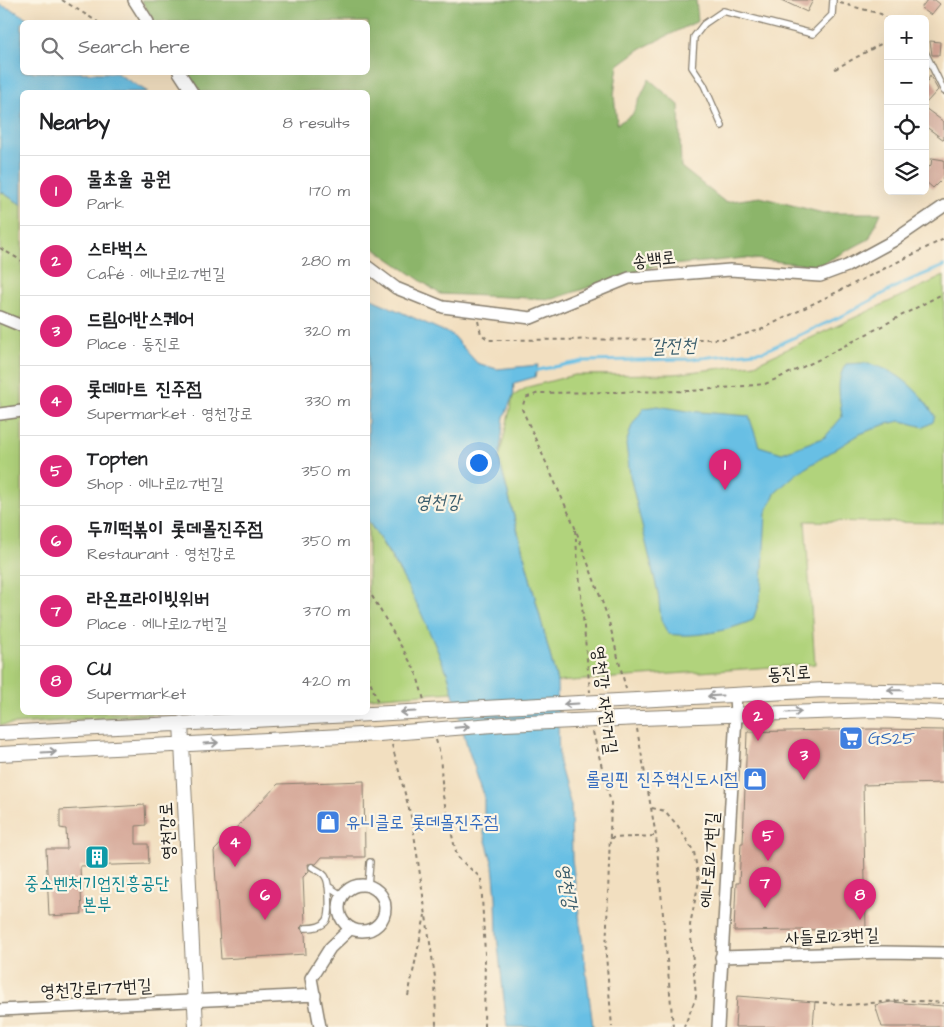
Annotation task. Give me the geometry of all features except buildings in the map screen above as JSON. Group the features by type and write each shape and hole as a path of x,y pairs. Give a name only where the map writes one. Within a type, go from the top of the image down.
{"street":[{"path":"134,0 147,20"},
{"path":"182,75 191,90"},
{"name":"송백로","path":"370,268 396,288 443,307 531,318 630,278 730,270 820,276 847,266 893,241 944,206"},
{"path":"0,317 20,325"},
{"path":"0,414 20,411"},
{"name":"동진로","path":"375,711 632,697 735,695 824,690 944,692"},
{"name":"에나로127번길","path":"718,1027 736,715 735,695"},
{"path":"0,754 379,734 505,724 875,710 944,712"},
{"path":"370,711 375,711"},
{"path":"0,734 181,718 264,715"},
{"name":"영천강로","path":"181,718 196,1027"},
{"path":"368,886 381,894 384,901 384,917 374,928 366,931 351,928 345,923 340,910 343,896 354,887 368,886"},
{"path":"320,1027 311,978 330,948 351,928"},
{"name":"사들로123번길","path":"721,957 882,952 944,953"},
{"name":"영천강로177번길","path":"0,1010 314,995"}],"lane":[{"path":"722,126 704,85 692,67 694,37 704,24 723,10 813,34 832,15 834,0"},
{"path":"929,60 944,91"},
{"path":"368,886 370,862"},
{"path":"305,928 318,928 328,919 330,914 328,886 324,874 312,867"},
{"path":"328,886 343,896"}],"path":[{"path":"62,0 95,20"},
{"path":"834,0 881,14 884,17"},
{"path":"835,69 884,42"},
{"path":"476,312 481,334 489,340 728,339 760,330 944,239"},
{"path":"0,248 20,260"},
{"path":"632,697 608,618 574,525 522,409 525,398 539,392 691,391 765,384 944,293"},
{"name":"영천강 자전거길","path":"574,525 590,700"},
{"path":"370,592 416,672 427,709"},
{"path":"370,685 375,711"},
{"path":"638,720 656,836 673,1027"},
{"name":"영천강 자전거길","path":"593,729 611,803 606,955 612,1027"},
{"path":"435,736 440,754 443,796 457,857 481,878 485,954 484,1027"},
{"path":"391,743 412,820 435,977 436,1027"},
{"path":"651,808 665,811 678,826 694,852 699,881 690,925 696,997 684,1027"},
{"path":"610,838 656,836"},
{"path":"408,996 425,912"},
{"path":"815,1002 848,1006 905,1000 944,1003"}],"green space":[{"path":"141,0 696,0 698,21 640,49 618,65 614,95 617,124 632,115 649,79 679,105 681,167 725,202 760,197 823,213 881,213 869,239 818,266 745,258 651,267 553,299 440,294 370,245 370,90 199,90 188,75 370,75 370,20 154,20"},
{"path":"0,191 20,204 20,715 146,715 0,725"},
{"path":"944,276 944,523 805,521 815,664 557,682 499,459 513,396 528,387 574,375 674,374 755,364"},
{"path":"370,524 406,582 428,625 438,647 453,692 370,698"}],"water":[{"path":"0,5 30,20 20,20 20,75 119,75 145,90 20,90 20,204 0,191"},
{"name":"영천강","path":"370,296 374,300 452,335 477,363 497,369 538,365 535,377 514,383 513,396 504,417 499,459 557,682 559,763 571,806 572,859 593,1027 507,1027 497,936 493,865 484,834 484,795 468,749 448,675 419,608 393,559 370,524"},
{"path":"863,363 886,369 905,381 921,397 935,416 933,422 924,427 901,421 886,424 860,434 796,474 775,493 766,513 762,585 753,620 711,633 668,634 661,620 658,593 630,476 626,444 632,425 644,408 658,406 688,411 749,416 759,446 782,453 825,437 842,417 839,383 846,364"}],"waterway":[{"name":"갈전천","path":"533,371 584,361 692,359 764,351 844,315 903,283 944,266"}],"place":[{"name":"물초울 공원","path":"725,490"},
{"name":"GS25","path":"851,738"},
{"name":"스타벅스","path":"758,741"},
{"name":"롤링핀 진주혁신도시점","path":"755,779"},
{"name":"드림어반스퀘어","path":"804,780"},
{"name":"유니클로 롯데몰진주점","path":"328,822"},
{"name":"중소벤처기업진흥공단 본부","path":"97,857"},
{"name":"Topten","path":"768,861"},
{"name":"롯데마트 진주점","path":"235,867"},
{"name":"라온프라이빗위버","path":"765,908"},
{"name":"두끼떡볶이 롯데몰진주점","path":"265,920"},
{"name":"CU","path":"860,920"}]}
